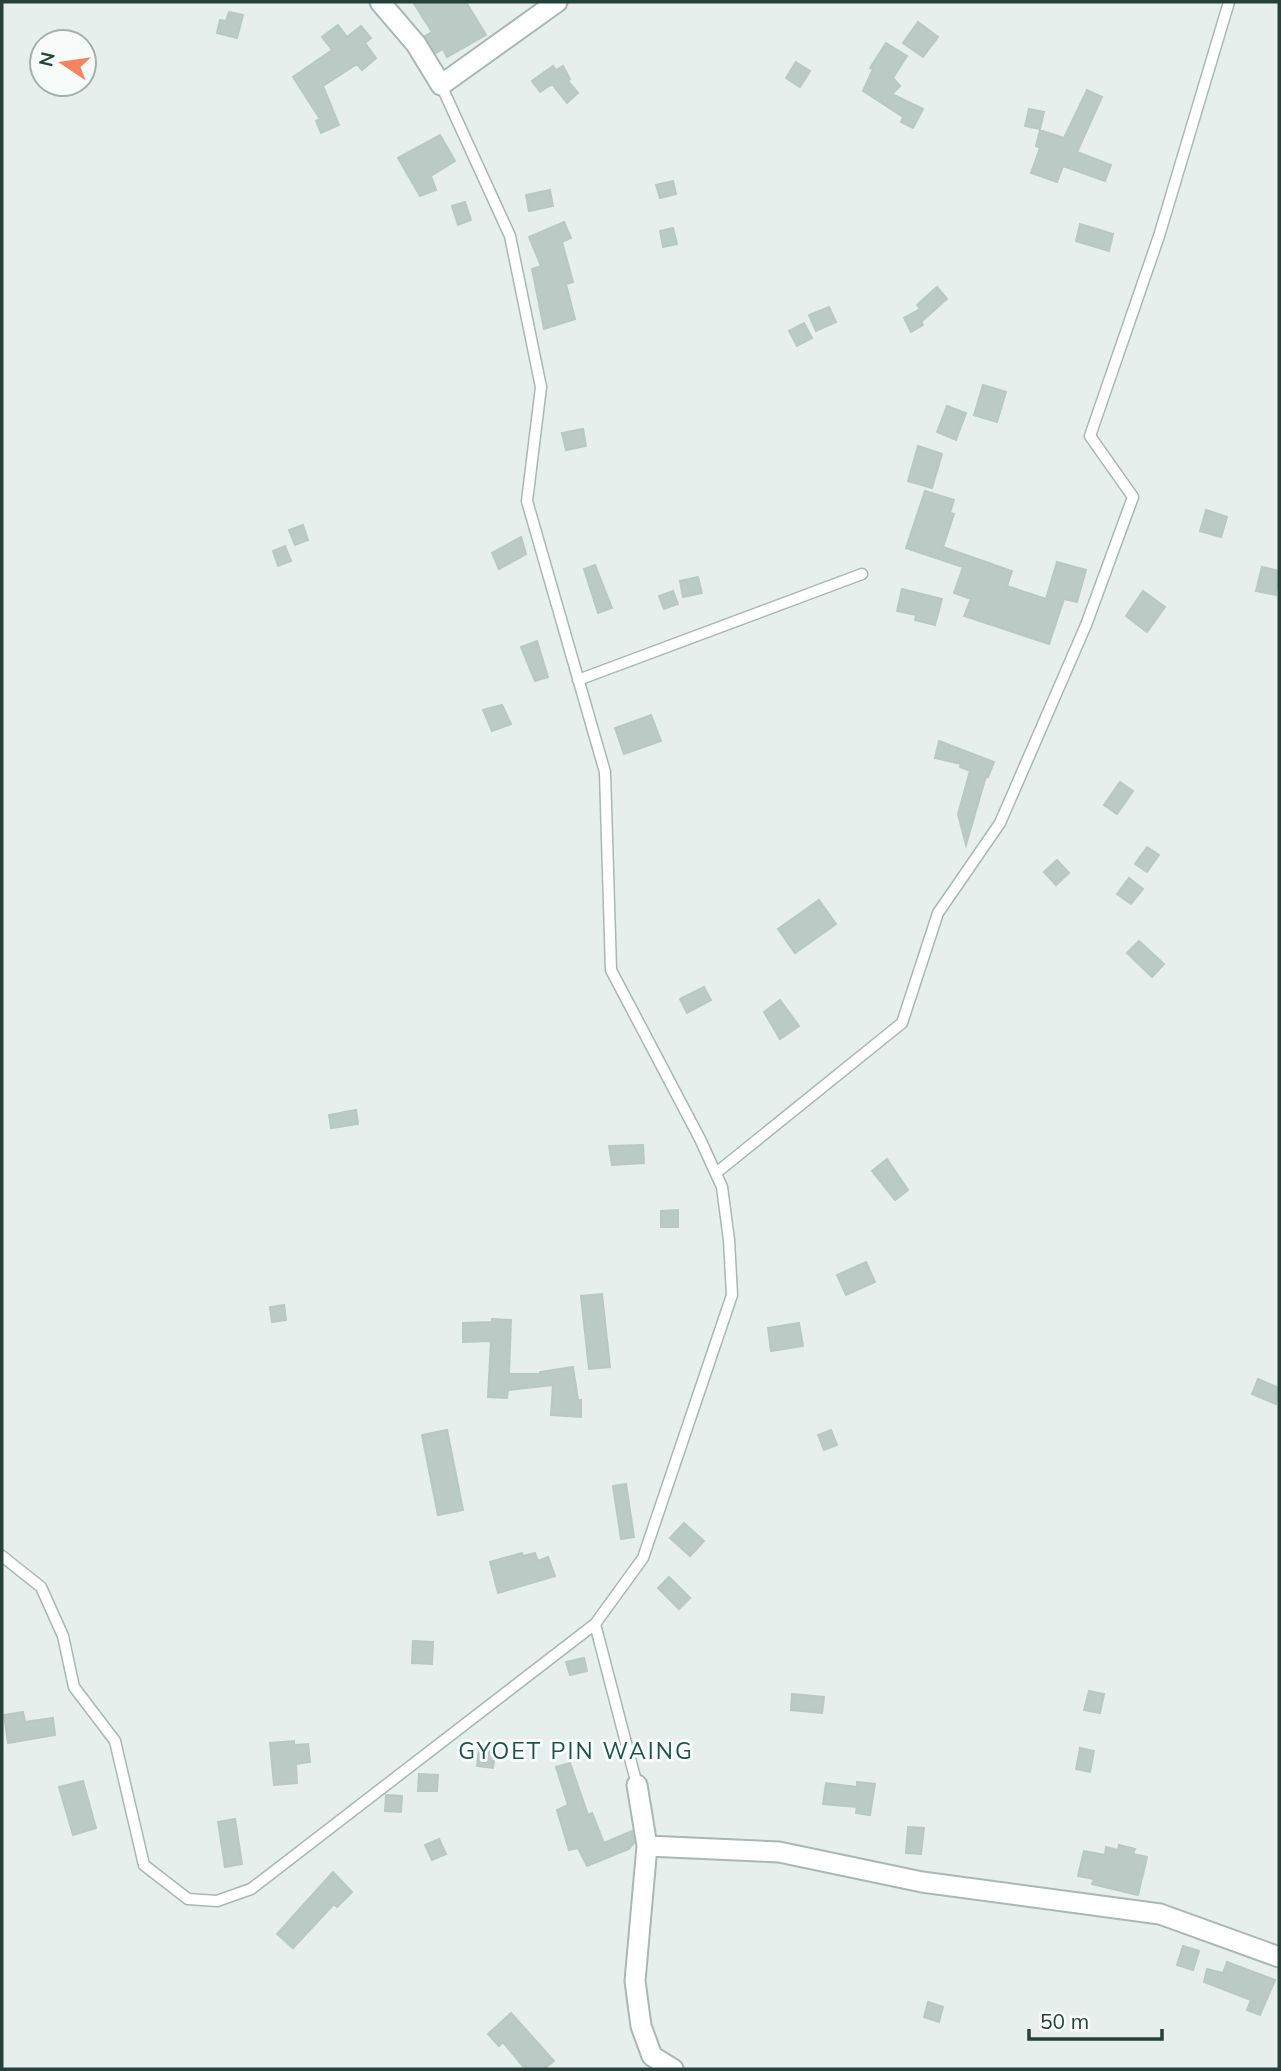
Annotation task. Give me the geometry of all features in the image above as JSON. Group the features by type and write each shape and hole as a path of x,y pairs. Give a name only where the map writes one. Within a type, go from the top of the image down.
{"street":[{"path":"380,2 416,44 441,85 556,2"},
{"path":"637,1786 647,1846 635,1981 641,2026 650,2063 673,2069"},
{"path":"647,1846 779,1852 922,1882 1160,1914 1279,1956"}],"lane":[{"path":"716,1172 902,1023 938,913 1000,823 1086,625 1133,497 1090,436 1159,236 1229,2"},
{"path":"2,1556 41,1587 63,1636 74,1687 115,1741 144,1865 188,1899 217,1901 251,1889 594,1624 643,1558 732,1295 728,1227 722,1187 611,970 605,772 527,501 541,387 510,236 441,85"},
{"path":"578,680 862,574"},
{"path":"594,1624 637,1786"}],"building":[{"path":"413,2 466,2 486,35 447,57 443,49 436,53 425,36 432,32"},
{"path":"229,12 243,15 237,38 217,33 220,20 226,21"},
{"path":"918,22 938,37 923,57 903,43"},
{"path":"338,25 347,37 361,26 371,38 365,43 376,58 362,70 357,64 323,86 339,125 321,133 316,121 320,119 293,77 332,50 322,37"},
{"path":"886,43 907,56 893,78 900,86 892,94 923,109 913,128 901,122 903,117 863,91 873,69 870,68"},
{"path":"796,62 810,71 800,87 786,78"},
{"path":"553,66 556,70 563,66 570,79 568,81 578,93 567,103 552,84 540,92 532,81"},
{"path":"1087,90 1102,97 1077,152 1111,165 1105,181 1063,166 1057,182 1031,173 1040,148 1036,146 1040,130 1064,138"},
{"path":"1029,109 1044,112 1040,129 1025,126"},
{"path":"440,135 455,161 431,176 436,190 420,196 398,158"},
{"path":"673,181 676,194 660,198 656,185"},
{"path":"550,190 553,206 529,211 526,195"},
{"path":"465,202 471,220 458,225 452,206"},
{"path":"564,222 571,238 562,242 573,282 566,284 575,319 544,329 532,269 541,266 529,237"},
{"path":"1080,224 1113,234 1109,251 1076,241"},
{"path":"673,228 677,244 663,247 660,231"},
{"path":"937,287 947,299 921,322 923,325 911,332 904,318 920,309 917,305"},
{"path":"829,307 836,322 816,331 809,315"},
{"path":"804,323 812,338 797,346 789,331"},
{"path":"983,385 1006,392 997,422 974,415"},
{"path":"947,406 966,413 956,440 937,432"},
{"path":"583,429 586,446 566,450 562,433"},
{"path":"918,446 942,454 932,488 908,481"},
{"path":"925,491 954,500 950,513 954,514 943,547 1012,571 1007,586 1046,599 1057,562 1086,570 1077,602 1064,599 1049,644 964,616 971,599 954,593 963,567 906,548"},
{"path":"1206,510 1227,517 1221,537 1200,531"},
{"path":"303,525 308,540 295,545 289,530"},
{"path":"521,537 526,554 499,569 492,553"},
{"path":"285,546 291,561 278,566 273,551"},
{"path":"595,565 612,608 598,613 584,569"},
{"path":"1262,567 1279,571 1276,595 1256,591"},
{"path":"698,577 702,593 683,597 680,581"},
{"path":"902,589 942,599 935,625 915,620 916,615 897,611"},
{"path":"673,591 678,604 664,609 659,596"},
{"path":"1143,591 1165,607 1147,632 1126,616"},
{"path":"537,641 548,677 535,681 521,647"},
{"path":"502,705 511,724 492,731 483,710"},
{"path":"651,715 661,741 624,754 615,728"},
{"path":"939,741 994,762 988,777 986,776 966,845 958,814 970,771 960,767 961,764 935,758"},
{"path":"1120,782 1133,791 1117,814 1104,805"},
{"path":"1147,847 1159,855 1147,872 1135,864"},
{"path":"1057,860 1069,873 1056,885 1044,872"},
{"path":"1129,878 1143,889 1131,904 1117,894"},
{"path":"819,900 836,924 795,953 778,929"},
{"path":"1139,941 1164,964 1152,977 1127,953"},
{"path":"704,987 711,1000 687,1013 680,999"},
{"path":"780,1000 799,1026 780,1039 764,1012"},
{"path":"356,1110 358,1124 331,1128 329,1115"},
{"path":"643,1145 644,1163 612,1165 609,1146"},
{"path":"887,1159 908,1190 895,1200 872,1171"},
{"path":"678,1210 678,1227 661,1227 661,1211"},
{"path":"866,1262 875,1282 846,1295 837,1275"},
{"path":"602,1294 610,1367 589,1369 581,1296"},
{"path":"284,1305 286,1320 272,1322 270,1307"},
{"path":"492,1319 511,1320 509,1374 540,1374 573,1367 578,1400 581,1400 581,1417 551,1415 553,1385 508,1390 507,1398 488,1397 491,1341 463,1342 463,1323 492,1322"},
{"path":"799,1323 803,1346 771,1351 768,1328"},
{"path":"1258,1379 1279,1388 1276,1404 1252,1394"},
{"path":"447,1430 463,1510 438,1515 422,1435"},
{"path":"831,1430 837,1445 824,1450 818,1435"},
{"path":"626,1484 634,1537 621,1539 613,1486"},
{"path":"684,1523 704,1541 690,1556 670,1538"},
{"path":"522,1553 523,1556 535,1553 538,1561 548,1557 555,1576 498,1593 490,1562"},
{"path":"669,1577 690,1598 679,1609 658,1588"},
{"path":"413,1641 433,1642 432,1664 412,1663"},
{"path":"584,1658 587,1671 570,1675 566,1662"},
{"path":"1089,1691 1104,1694 1100,1713 1084,1710"},
{"path":"792,1694 824,1697 822,1713 791,1710"},
{"path":"23,1712 25,1722 53,1718 55,1735 8,1743 4,1715"},
{"path":"294,1741 294,1745 308,1744 310,1762 296,1764 297,1783 274,1785 270,1743"},
{"path":"1080,1748 1094,1751 1090,1772 1076,1769"},
{"path":"479,1749 495,1751 493,1768 477,1766"},
{"path":"570,1763 588,1815 592,1813 604,1843 632,1831 634,1843 629,1849 587,1866 578,1848 569,1850 557,1810 568,1805 556,1767"},
{"path":"419,1774 438,1775 437,1791 418,1791"},
{"path":"83,1781 96,1828 73,1835 59,1787"},
{"path":"857,1782 875,1784 870,1815 856,1813 857,1807 823,1804 826,1783 857,1787"},
{"path":"386,1795 402,1796 401,1812 385,1811"},
{"path":"235,1819 242,1864 225,1867 218,1822"},
{"path":"908,1827 924,1828 921,1854 906,1853"},
{"path":"439,1839 446,1854 432,1860 425,1845"},
{"path":"1119,1845 1135,1849 1133,1854 1147,1857 1138,1895 1092,1884 1094,1879 1078,1876 1084,1851 1105,1855 1106,1847 1118,1850"},
{"path":"333,1872 352,1892 337,1907 334,1904 293,1948 277,1934"},
{"path":"1183,1946 1199,1951 1193,1970 1177,1965"},
{"path":"1227,1962 1275,1980 1260,2015 1247,2010 1251,2000 1204,1982 1207,1969 1223,1973"},
{"path":"928,2002 943,2007 939,2022 924,2017"},
{"path":"511,2013 554,2061 544,2069 525,2069 503,2042 499,2046 488,2034"}],"district":[{"name":"GYOET PIN WAING","path":"576,1750"}]}
